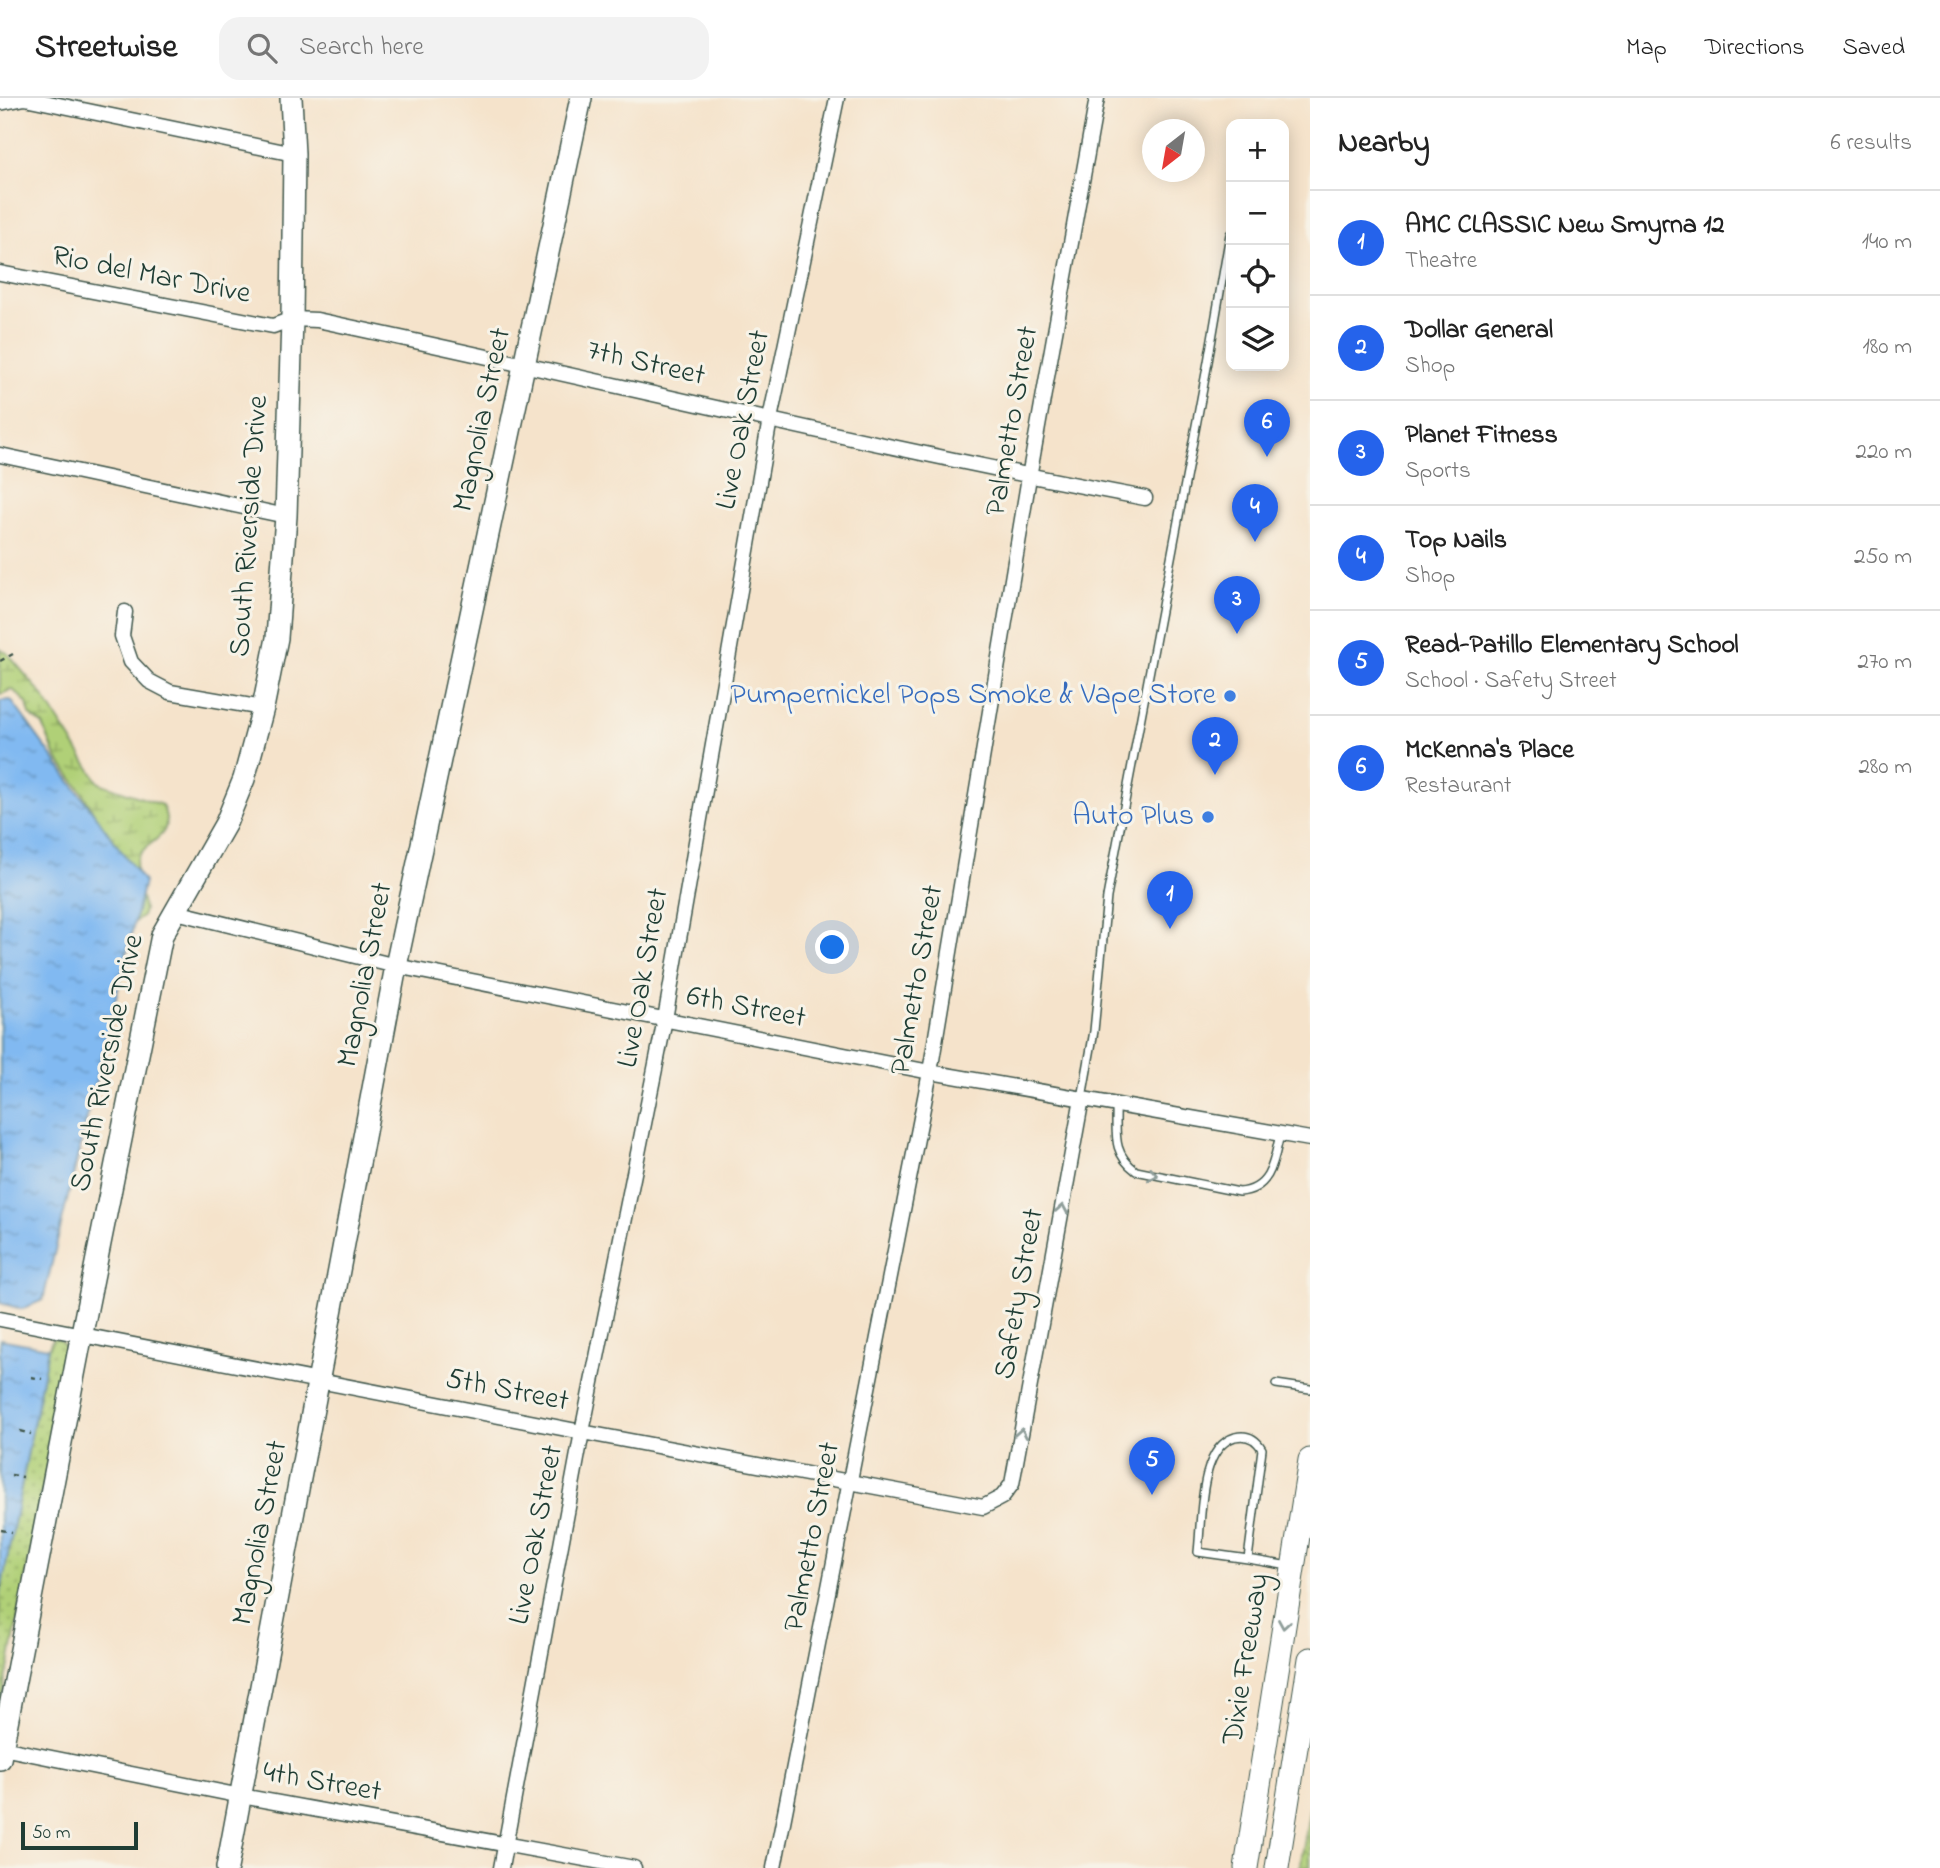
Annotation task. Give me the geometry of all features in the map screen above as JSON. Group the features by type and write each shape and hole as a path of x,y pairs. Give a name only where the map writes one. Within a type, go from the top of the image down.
{"main road":[{"name":"Dixie Freeway","path":"1246,1868 1298,1573 1310,1460"},
{"name":"Dixie Freeway","path":"1277,1868 1310,1659"}],"street":[{"path":"0,103 25,98 294,154"},
{"name":"South Riverside Drive","path":"1,1754 162,935 226,823 244,779 263,708 277,638 286,516 292,319 294,154 291,98"},
{"name":"Magnolia Street","path":"227,1868 396,966 581,98"},
{"name":"Live Oak Street","path":"501,1868 582,1432 665,1019 770,419 837,98"},
{"name":"Palmetto Street","path":"774,1868 930,1072 1029,477 1097,98"},
{"name":"Rio del Mar Drive","path":"0,273 273,326 292,319"},
{"name":"7th Street","path":"292,319 317,320 526,364 1029,477 1145,499"},
{"path":"0,455 286,516"},
{"path":"125,612 122,636 131,662 149,681 170,692 263,708"},
{"name":"6th Street","path":"176,912 396,966 930,1072 1310,1139"},
{"name":"Safety Street","path":"1002,1497 1012,1484 1082,1098"},
{"name":"5th Street","path":"0,1319 984,1507 1002,1497"},
{"name":"4th Street","path":"1,1754 634,1868"}],"lane":[{"path":"1082,1098 1094,1031 1107,897 1228,245"},
{"path":"1116,1104 1117,1146 1123,1162 1136,1171 1238,1192 1250,1191 1260,1185 1273,1166 1280,1133"},
{"path":"1276,1384 1310,1389"},
{"path":"1248,1559 1262,1449 1256,1441 1242,1436 1231,1438 1217,1448 1208,1466 1198,1552 1248,1559 1298,1573"}],"path":[{"path":"0,661 13,654"},
{"path":"31,1377 42,1379"},
{"path":"20,1432 32,1434"},
{"path":"10,1475 23,1477"},
{"path":"1,1530 12,1532"}],"green space":[{"path":"0,649 7,653 41,693 99,783 162,805 166,817 163,832 141,853 136,865 144,910 142,917 129,926 110,842 82,792 56,757 43,725 30,715 27,703 12,689 0,695"},
{"path":"53,1338 60,1340 69,1352 0,1711 0,1596 48,1349"},
{"path":"1310,1807 1310,1868 1300,1868"}],"water":[{"path":"11,700 144,882 43,1300 22,1309 0,1303 0,701"},
{"path":"0,1339 48,1348 0,1596"}],"place":[{"name":"McKenna's Place","path":"1267,457"},
{"name":"Top Nails","path":"1255,542"},
{"name":"Planet Fitness","path":"1237,634"},
{"name":"Pumpernickel Pops Smoke & Vape Store","path":"1230,696"},
{"name":"Dollar General","path":"1215,775"},
{"name":"Auto Plus","path":"1208,817"},
{"name":"AMC CLASSIC New Smyrna 12","path":"1170,929"},
{"name":"Read-Patillo Elementary School","path":"1152,1495"}]}
